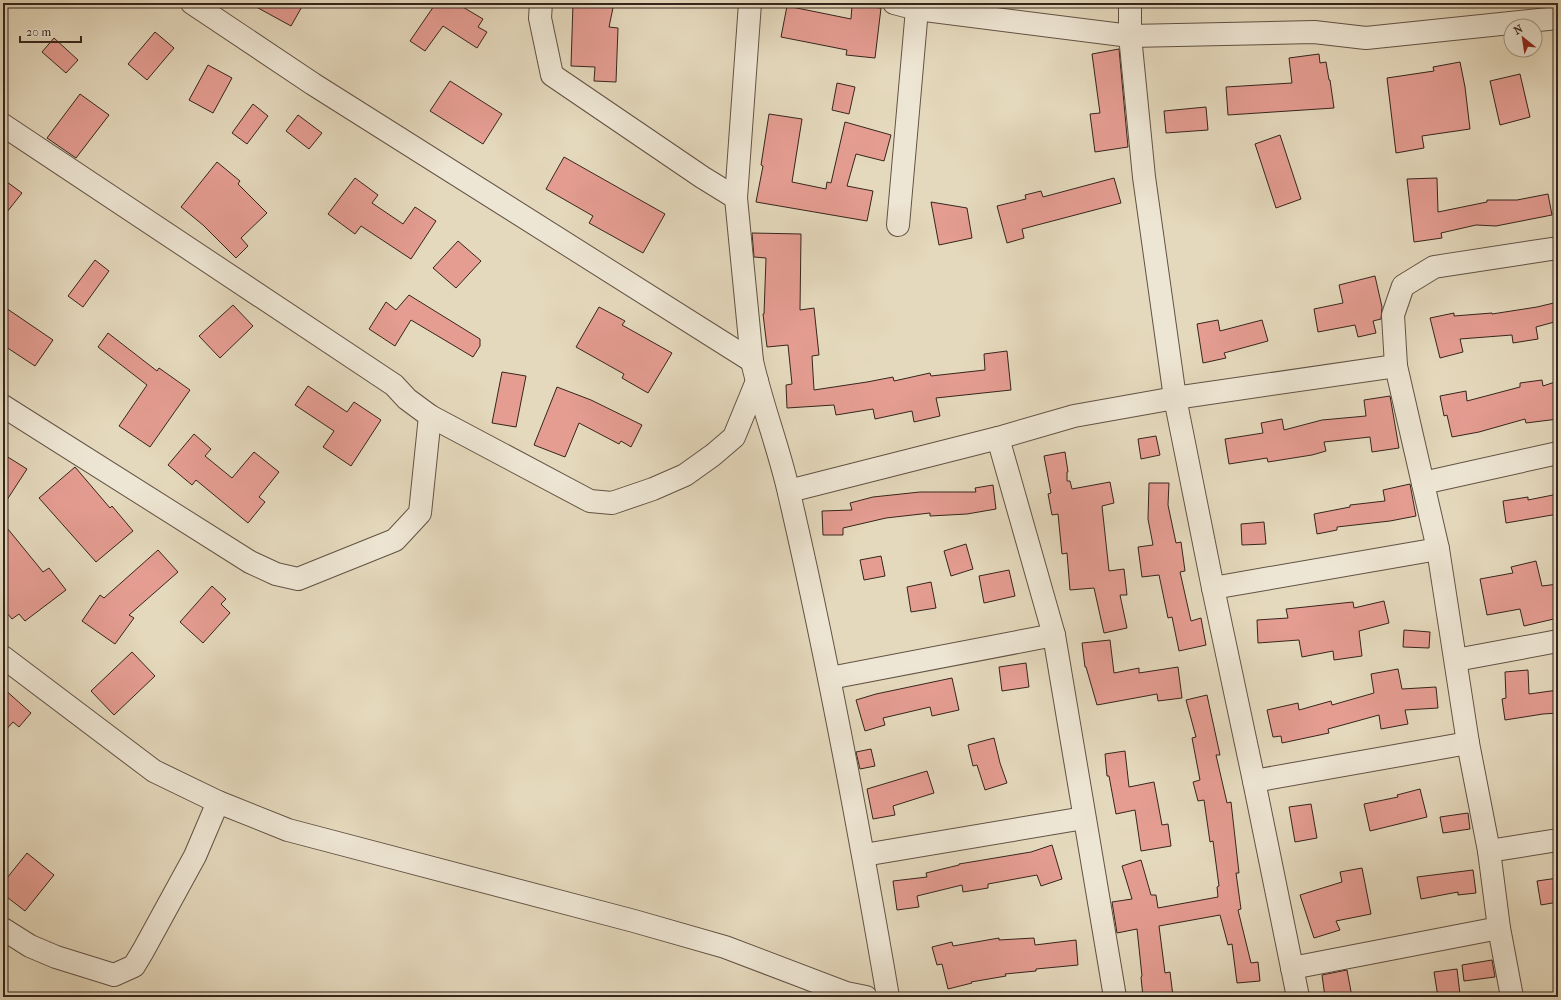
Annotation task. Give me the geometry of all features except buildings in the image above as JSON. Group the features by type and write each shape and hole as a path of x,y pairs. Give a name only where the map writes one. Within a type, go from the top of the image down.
{"street":[{"path":"192,3 313,84 754,371"},
{"path":"541,3 540,18 552,75 702,177 736,198"},
{"path":"750,3 736,198 754,371 789,491 830,678 864,855 888,997"},
{"path":"894,3 917,9 1130,36 1314,32 1366,38 1558,18"},
{"path":"1130,3 1130,36 1144,177 1175,398 1298,997"},
{"path":"898,225 917,9"},
{"path":"3,125 394,385 407,399 430,416 590,501 612,503 653,489 685,476 713,455 734,436 754,371"},
{"path":"1512,997 1489,851 1468,743 1438,549 1396,366 1393,315 1403,286 1434,268 1558,248"},
{"path":"789,491 998,438 1074,416 1175,398 1396,366"},
{"path":"3,406 250,562 276,574 298,579 394,540 420,513 430,416"},
{"path":"998,438 1054,635 1115,997"},
{"path":"1423,483 1558,453"},
{"path":"1213,588 1438,549"},
{"path":"830,678 1054,635"},
{"path":"1456,660 1558,641"},
{"path":"3,656 154,771 218,802 288,830 634,921 725,947 846,993 866,997"},
{"path":"1254,781 1468,743"},
{"path":"3,929 30,946 56,957 114,975 134,966 195,856 218,802"},
{"path":"864,855 1084,818"},
{"path":"1489,851 1558,840"},
{"path":"1292,968 1500,928"}]}
